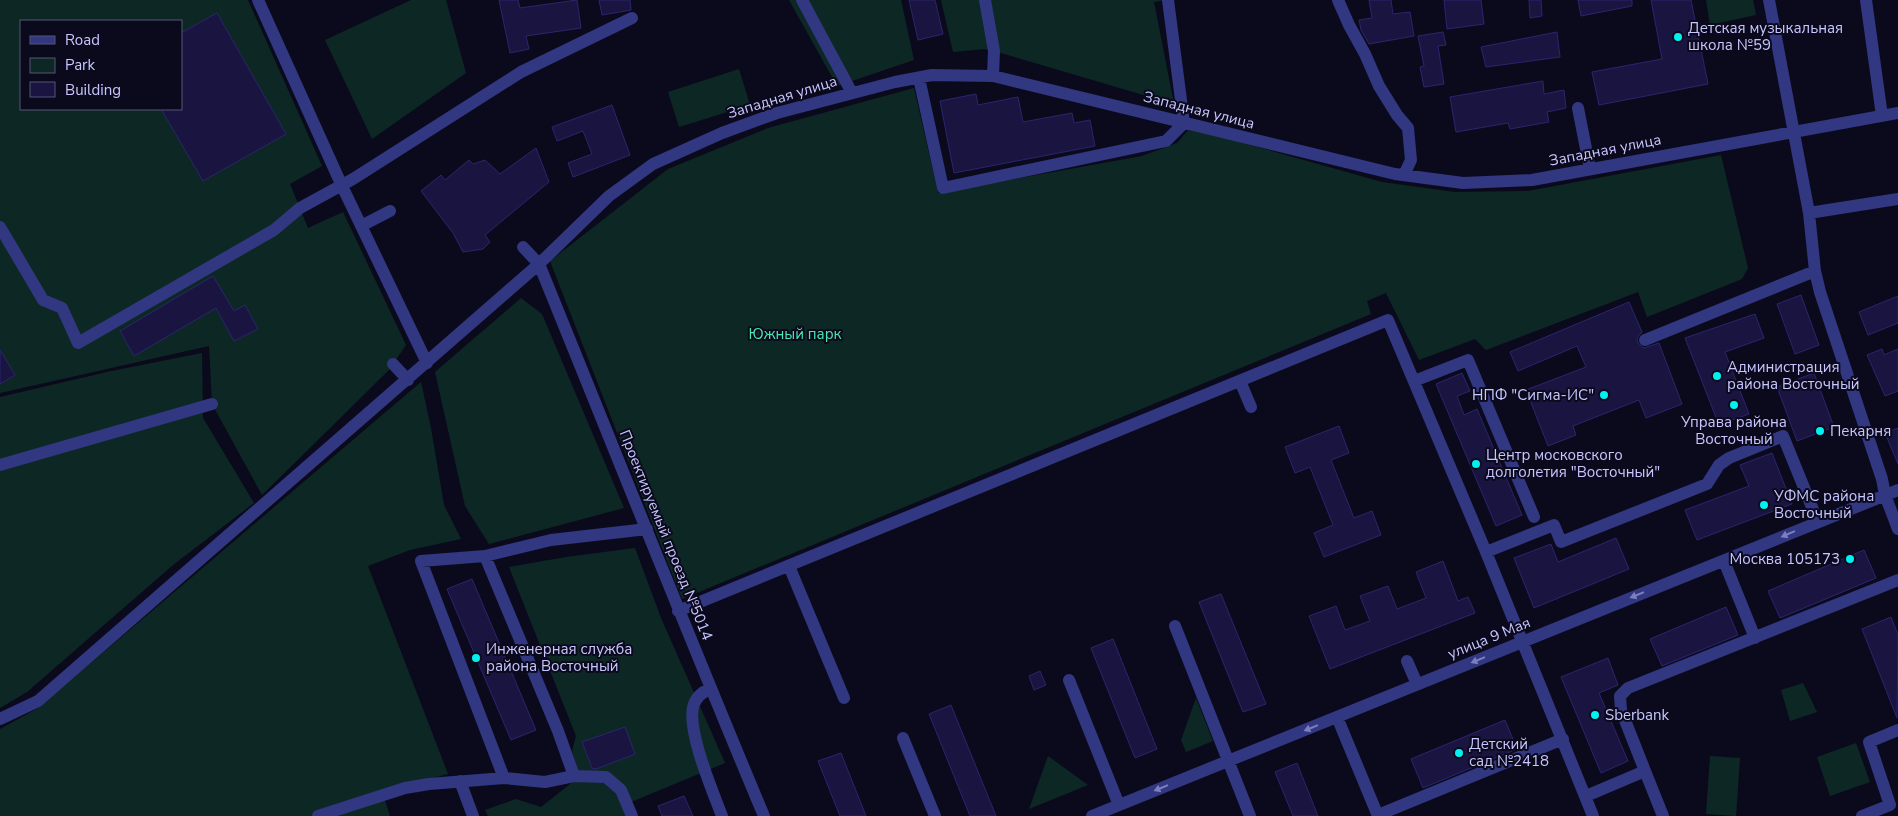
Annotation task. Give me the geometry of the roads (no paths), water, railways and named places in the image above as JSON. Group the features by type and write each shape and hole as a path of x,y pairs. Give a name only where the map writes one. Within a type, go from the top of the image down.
{"street":[{"path":"258,0 342,186 427,363"},
{"path":"802,0 852,93"},
{"path":"984,0 994,51 993,76"},
{"path":"919,78 943,188 1166,141 1184,122 1168,0"},
{"path":"1338,0 1348,25 1365,54 1379,86 1397,115 1408,128 1410,160 1404,175"},
{"path":"1769,0 1809,213 1815,271 1820,292 1882,480 1885,495 1898,529"},
{"path":"1866,0 1882,116"},
{"path":"0,227 43,300 62,308 78,343 274,230 300,208 342,186 521,72 632,18"},
{"name":"Западная улица","path":"0,719 38,701 408,380 539,264 609,196 652,164 722,132 768,116 852,93 932,75 993,76 1404,175 1463,183 1532,180 1898,113"},
{"path":"1578,108 1590,169"},
{"path":"1809,213 1898,199"},
{"path":"361,226 390,211"},
{"path":"523,247 539,264"},
{"name":"Проектируемый проезд №5014","path":"539,264 647,529 678,612 764,816"},
{"path":"1645,340 1815,271"},
{"path":"678,612 1388,320 1523,641 1593,816"},
{"path":"1414,380 1468,360 1534,517"},
{"path":"393,364 408,380"},
{"path":"1240,381 1250,407"},
{"path":"0,465 212,404"},
{"path":"1486,552 1554,525 1561,542 1708,484 1719,465 1729,458 1783,436 1818,522"},
{"name":"улица 9 Мая","path":"1092,816 1107,813 1119,805 1898,490"},
{"path":"504,778 421,561 485,556 551,540 647,529"},
{"path":"485,556 558,730 574,776"},
{"path":"1724,561 1755,638"},
{"path":"789,566 844,698"},
{"path":"1663,816 1621,710 1620,696 1628,688 1898,580"},
{"path":"1174,626 1250,816"},
{"path":"1407,661 1417,684"},
{"path":"1069,680 1119,805"},
{"path":"710,688 700,694 694,703 691,715 695,738 710,786 722,816"},
{"path":"1337,717 1378,816 1563,739"},
{"path":"1862,816 1890,805 1869,742 1898,730"},
{"path":"903,738 935,816"},
{"path":"1358,767 1370,762"},
{"path":"1586,796 1645,771"},
{"path":"318,816 405,788 504,778 545,782 574,776 606,777 621,790 632,816"},
{"path":"460,781 473,816"}],"place":[{"name":"Детская музыкальная школа №59","path":"1678,37"},
{"name":"Администрация района Восточный","path":"1717,376"},
{"name":"НПФ \"Сигма-ИС\"","path":"1604,395"},
{"name":"Управа района Восточный","path":"1734,405"},
{"name":"Пекарня","path":"1820,431"},
{"name":"Центр московского долголетия \"Восточный\"","path":"1476,464"},
{"name":"УФМС района Восточный","path":"1764,505"},
{"name":"Москва 105173","path":"1850,559"},
{"name":"Инженерная служба района Восточный","path":"476,658"},
{"name":"Sberbank","path":"1595,715"},
{"name":"Детский сад №2418","path":"1459,753"}],"park label":[{"name":"Южный парк","path":"795,334"}]}
